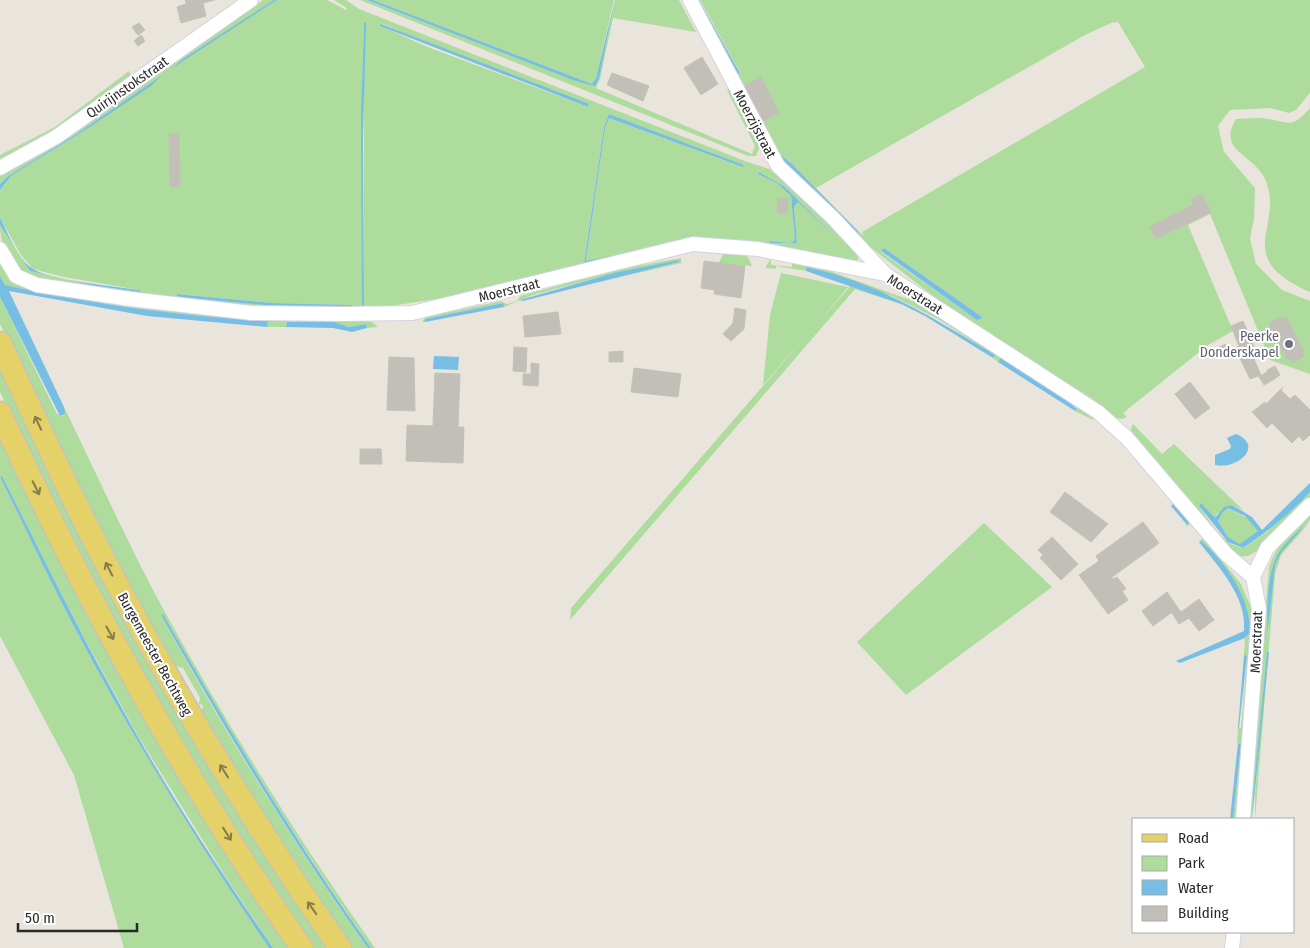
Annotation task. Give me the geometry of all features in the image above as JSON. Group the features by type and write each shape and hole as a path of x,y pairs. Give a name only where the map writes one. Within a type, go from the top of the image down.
{"main road":[{"name":"Burgemeester Bechtweg","path":"0,343 61,474 144,634 206,743 287,872 340,948"},
{"path":"0,413 99,614 169,740 260,888 302,948"}],"street":[{"name":"Quirijnstokstraat","path":"0,168 56,137 251,0"},
{"name":"Moerzijstraat","path":"690,0 778,166 833,218 885,274"},
{"name":"Moerstraat","path":"0,249 16,276 37,285 252,313 412,313 693,244 758,248 885,274 1098,412 1145,458 1226,554 1253,577 1259,616 1243,818"},
{"path":"1253,577 1267,548 1310,505"},
{"path":"1232,948 1234,933"}],"green space":[{"path":"263,0 274,0 171,69 277,0 327,0 346,10 347,8 334,0 346,0 359,9 745,161 769,169 775,168 848,241 858,257 857,265 853,269 801,253 766,246 730,243 712,244 636,257 450,303 390,311 293,311 263,309 204,304 68,287 34,279 20,271 10,260 4,247 0,225 30,271 95,286 140,292 139,290 64,277 33,269 21,255 0,218 0,190 11,176 90,127 161,77 78,133 7,177 0,184 0,174 81,127","holes":["364,22 364,304 362,305 362,81","383,24 444,50 589,105 588,107 425,46 381,26","609,114 744,165 743,167 609,118 605,128 586,262 707,239 708,241 584,264 604,127","179,133 180,187 170,187 169,134","759,172 785,187 835,237 798,202 794,207 797,243 791,243 795,240 791,196 778,184 758,174","771,241 791,243 770,243","569,267 553,274 434,303 395,308 384,307 449,297","178,294 273,303 351,305 352,307 265,305 178,297"]},
{"path":"360,0 367,0 595,86 599,79 615,0 679,0 696,32 613,18 600,79 596,88 752,154 755,146 727,90 731,88 760,146 756,156 748,156"},
{"path":"373,0 614,0 596,78 592,84"},
{"path":"700,0 1310,0 1310,93 1296,110 1289,113 1270,108 1230,110 1218,126 1224,152 1255,188 1254,219 1250,238 1256,264 1282,290 1310,301 1310,374 1270,360 1210,214 1188,225 1233,331 1208,345 1123,413 1127,417 1121,419 1111,417 1084,396 933,296 865,243 776,154 736,75 740,72","holes":["1118,22 1145,67 862,232 864,235 859,232 857,234 782,154 816,188 1085,35 1111,23","746,85 765,120 761,122 744,86","884,248 982,317 981,319 977,320 881,252"]},
{"path":"129,71 132,78 53,132 0,161 0,155 55,127"},
{"path":"1310,108 1310,292 1285,279 1272,266 1266,252 1265,239 1270,210 1270,194 1259,169 1233,145 1231,129 1236,119 1260,118 1291,123 1299,119"},
{"path":"723,254 747,255 752,266 719,263"},
{"path":"772,257 824,269 921,304 1092,415 1093,420 1075,411 1076,407 1001,359 998,362 993,358 994,355 938,319 892,296 808,267 806,271 776,266 776,269 765,268","holes":["771,259 792,263 792,267 771,265"]},
{"path":"681,258 681,263 591,284 679,262 679,260 600,277 533,295 504,307 502,303 425,319 425,322 422,322 426,317 501,301 507,304 517,301 520,296 615,270"},
{"path":"0,262 10,277 286,319 366,321 372,322 378,327 367,328 366,324 349,327 334,322 287,322 286,327 267,327 267,321 168,312 70,298 5,285 0,276"},
{"path":"781,273 848,287 819,322 851,285 901,304 855,289 570,620 571,608 808,334 763,385 770,315"},
{"path":"0,297 57,414 63,416 64,407 139,563 190,657 266,784 319,867 375,948 371,948 289,825 237,742 163,614 161,615 185,658 259,784 312,867 368,948 349,948 197,708 202,710 203,705 199,704 200,698 183,668 170,664 126,582 0,324"},
{"path":"0,365 328,948 313,948 232,825 133,657 28,452 0,392"},
{"path":"1133,424 1162,454 1174,444 1245,512 1233,505 1217,514 1215,519 1201,504 1199,506 1223,538 1236,546 1244,548 1267,532 1310,492 1310,497 1257,551 1248,556 1236,557 1132,436 1131,429"},
{"path":"0,436 290,948 273,948 225,876 138,736 70,612 2,476 0,477"},
{"path":"0,477 78,634 123,714 218,871 269,948 124,948 74,775 0,636"},
{"path":"1228,508 1249,519 1259,531 1240,544 1228,537 1218,521 1223,512"},
{"path":"1310,514 1310,520 1290,541 1282,552 1310,522 1281,555 1275,574 1255,818 1255,795 1267,652 1252,818 1247,818 1269,568 1280,545","holes":["1269,610 1269,629 1268,639"]},
{"path":"984,523 1052,587 906,695 857,642"},
{"path":"1204,538 1241,584 1253,612 1238,818 1233,818 1241,744 1237,743 1238,728 1241,728 1247,657 1244,655 1245,638 1249,635 1238,587 1216,556 1199,541"}],"water":[{"path":"274,0 277,0 171,69 183,59"},
{"path":"367,0 373,0 592,84 596,78 615,0 599,79 595,86 576,81"},
{"path":"694,0 699,0 740,73 736,75"},
{"path":"364,22 366,23 363,138 364,305 362,305 361,114"},
{"path":"381,24 589,104 588,107 380,26"},
{"path":"161,76 151,86 90,127 11,176 0,190 0,184 7,177 78,133"},
{"path":"609,114 744,165 743,167 609,118 605,128 586,261 679,243 584,264 604,127"},
{"path":"778,153 791,163 859,232 857,235 789,168"},
{"path":"759,172 785,187 836,238 798,202 794,207 797,243 791,243 795,240 791,196 778,184 758,174"},
{"path":"0,218 10,238 17,251 0,225"},
{"path":"770,241 791,243 770,243"},
{"path":"884,248 982,317 981,319 977,320 881,251"},
{"path":"19,255 33,269 54,276 30,271"},
{"path":"679,260 679,262 523,301 520,300 614,273"},
{"path":"807,267 858,282 882,292 927,315 995,355 993,358 925,316 901,304 806,271"},
{"path":"0,276 5,285 38,292 169,312 268,321 267,327 147,316 9,291 64,407 65,414 60,416 0,297"},
{"path":"54,277 140,290 140,292 95,286"},
{"path":"177,294 273,303 352,305 352,308 265,305 177,297"},
{"path":"503,303 504,307 425,322 425,319"},
{"path":"287,322 334,322 349,327 366,324 367,328 352,332 333,328 286,327"},
{"path":"434,356 459,357 458,370 433,369"},
{"path":"1001,358 1077,409 1075,411 998,362"},
{"path":"1236,434 1244,439 1248,445 1245,456 1232,464 1215,465 1215,455 1230,449 1231,446 1227,438"},
{"path":"2,476 55,582 129,722 209,853 273,948 269,948 218,871 122,714 58,595 0,477"},
{"path":"1310,483 1310,492 1295,507 1270,529 1243,548 1228,542 1199,506 1201,503 1215,518 1224,507 1232,505 1252,517 1262,530","holes":["1228,508 1245,516 1258,531 1240,544 1228,537 1218,521 1223,512"]},
{"path":"1174,503 1189,522 1188,526 1171,506"},
{"path":"1310,520 1282,551 1275,565 1267,639 1269,585 1274,563 1285,545"},
{"path":"1201,541 1228,570 1242,594 1249,620 1250,633 1245,638 1180,663 1176,661 1244,631 1244,618 1236,594 1223,572 1199,542"},
{"path":"163,614 263,784 371,948 368,948 340,908 260,784 185,658 161,615"},
{"path":"1267,652 1269,652 1252,818"},
{"path":"1244,655 1247,656 1238,728"},
{"path":"1238,743 1241,744 1233,818 1230,818"}],"building":[{"path":"185,0 215,0 203,3 206,16 181,23 177,7 186,4"},
{"path":"139,23 145,30 138,35 132,27"},
{"path":"141,35 145,41 138,46 134,41"},
{"path":"702,57 718,84 701,95 684,68"},
{"path":"612,73 649,86 643,101 607,85"},
{"path":"761,77 779,113 761,122 743,87"},
{"path":"179,133 180,187 170,187 169,134"},
{"path":"1202,194 1211,212 1156,239 1150,227 1194,204 1191,199"},
{"path":"778,198 788,199 787,213 777,212"},
{"path":"704,261 745,266 741,298 714,294 715,290 701,288"},
{"path":"735,308 746,310 744,329 731,341 723,334 733,323"},
{"path":"558,312 561,334 525,337 523,316"},
{"name":"Peerke Donderskapel","path":"1278,317 1287,319 1304,351 1302,352 1304,356 1293,363 1290,359 1288,360 1268,330 1271,322"},
{"path":"1243,321 1252,341 1239,346 1231,326"},
{"path":"1252,341 1257,355 1253,357 1261,375 1250,379 1235,348"},
{"path":"1226,344 1228,351 1220,355 1217,348"},
{"path":"514,347 527,348 526,372 513,371"},
{"path":"623,351 623,362 609,362 609,352"},
{"path":"389,357 414,358 415,411 387,410"},
{"path":"531,363 539,364 538,386 523,385 523,374 531,374"},
{"path":"1275,366 1280,375 1273,380 1267,370"},
{"path":"634,368 681,374 678,397 631,392"},
{"path":"1268,371 1273,380 1264,385 1259,377"},
{"path":"435,373 460,374 458,427 464,427 463,463 406,461 407,425 433,426"},
{"path":"1190,382 1210,408 1195,419 1175,394"},
{"path":"1283,387 1281,390 1290,399 1295,395 1310,410 1310,435 1303,441 1299,436 1292,443 1272,423 1267,428 1252,412 1265,402 1265,405"},
{"path":"360,449 381,449 382,464 360,464"},
{"path":"1065,492 1108,524 1091,542 1050,512"},
{"path":"1143,522 1159,543 1112,577 1113,579 1117,577 1126,589 1122,591 1128,600 1108,614 1079,575 1099,561 1096,556"},
{"path":"1052,537 1078,564 1061,580 1040,558 1043,555 1038,550"},
{"path":"1167,592 1178,608 1153,626 1142,611"},
{"path":"1199,599 1214,620 1199,631 1189,618 1179,624 1172,613 1178,608 1181,612"}],"place":[{"name":"Peerke Donderskapel","path":"1289,344"}]}
